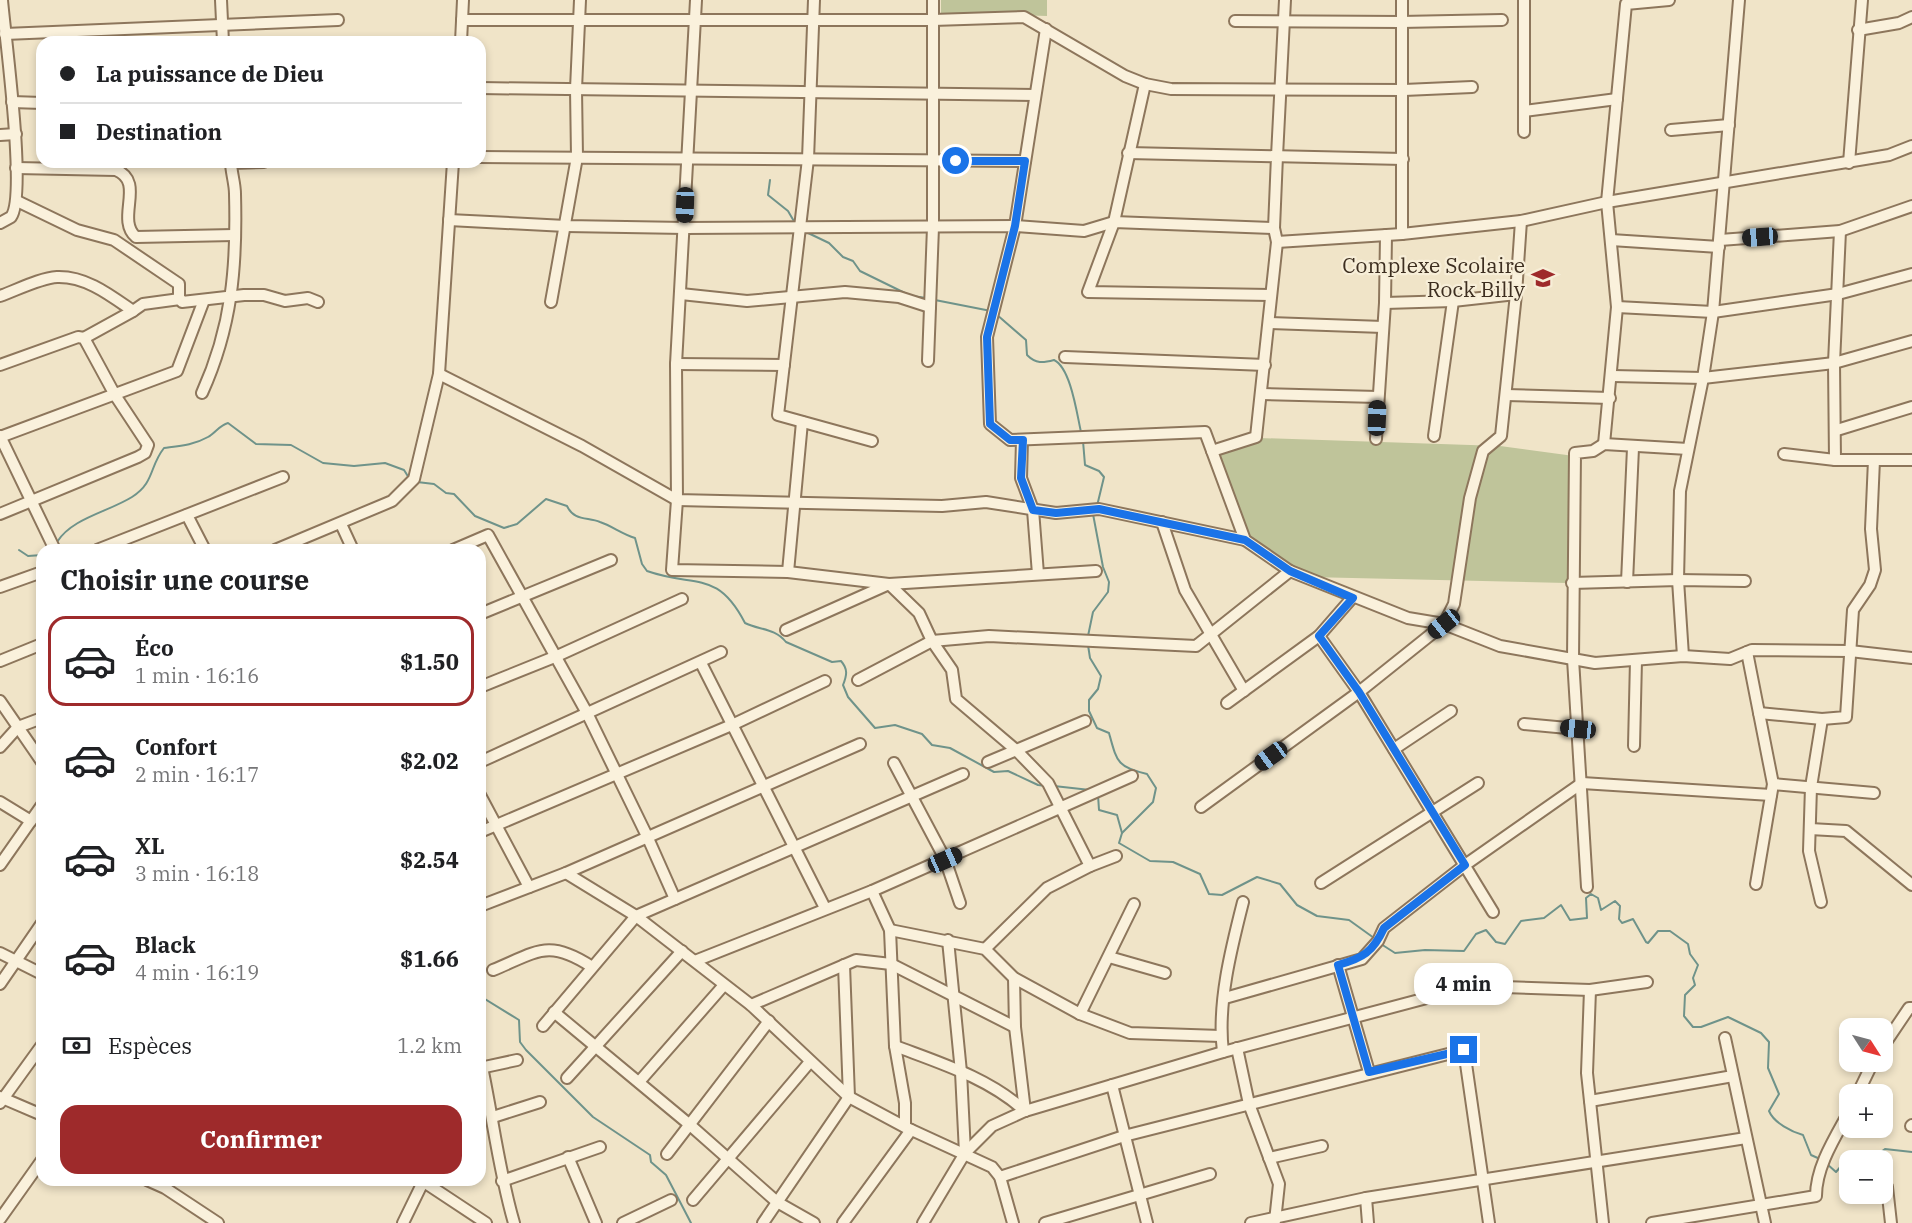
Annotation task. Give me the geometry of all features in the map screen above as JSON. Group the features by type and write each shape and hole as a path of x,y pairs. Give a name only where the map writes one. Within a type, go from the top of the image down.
{"street":[{"path":"0,223 12,217 17,201 12,102 4,79 5,33 2,0"},
{"path":"221,0 222,36"},
{"path":"461,36 463,0"},
{"path":"551,302 577,157 576,89 580,0"},
{"path":"696,0 676,364 677,500 672,570 788,572 889,584 1096,571"},
{"path":"814,0 808,159 798,228 778,415 872,441"},
{"path":"928,361 933,227 931,92 933,0"},
{"path":"1212,451 1256,437 1277,242 1274,228 1286,0"},
{"path":"1402,0 1404,90 1402,234"},
{"path":"1524,0 1524,132"},
{"path":"1604,444 1613,376 1617,307 1607,202 1626,4 1669,0"},
{"path":"1683,656 1678,580 1680,491 1703,378 1713,312 1739,0"},
{"path":"1849,163 1862,0"},
{"path":"462,20 812,18 933,20 1024,17 1100,63 1145,84 1171,89 1280,91 1472,87"},
{"path":"1858,30 1899,23 1912,17"},
{"path":"5,33 338,20"},
{"path":"1235,21 1502,20"},
{"path":"1046,29 1015,226 987,337 990,424 1010,440 1083,439 1204,432 1245,540"},
{"path":"1145,84 1114,222 1088,292 1270,295"},
{"path":"486,88 1035,95"},
{"path":"1524,111 1617,99"},
{"path":"12,102 36,103"},
{"path":"1671,130 1729,125"},
{"path":"0,135 15,134"},
{"path":"1277,242 1402,234 1521,221 1607,202 1849,163 1889,155 1912,146"},
{"path":"1128,153 1403,159"},
{"path":"486,158 1025,161"},
{"path":"16,168 116,170 124,174 129,180 130,228 136,237 234,235"},
{"path":"202,393 217,359 233,296 235,192 232,168"},
{"path":"290,544 392,501 413,481 439,374 453,168"},
{"path":"17,201 77,230 122,244 179,284 180,299"},
{"path":"1611,240 1719,243 1840,231 1912,206"},
{"path":"449,220 566,226 684,228 1015,226 1084,231 1114,222 1274,228"},
{"path":"1201,807 1359,692 1444,624 1454,604 1476,474 1483,451 1501,436 1521,221"},
{"path":"1835,460 1837,430 1834,363 1840,231"},
{"path":"1376,439 1385,303 1386,235"},
{"path":"1617,307 1713,312 1838,294 1912,274"},
{"path":"0,296 56,277 74,278 101,289 133,311"},
{"path":"681,294 747,301 845,292 930,302"},
{"path":"1385,303 1453,301 1516,294"},
{"path":"0,365 78,338 84,338 143,304 180,299 182,302 264,295 285,301 308,298 318,302"},
{"path":"52,544 0,436 177,371 204,300"},
{"path":"1434,436 1453,301"},
{"path":"1270,323 1383,327"},
{"path":"0,514 145,453 148,445 115,395 84,338"},
{"path":"1613,376 1703,378 1834,363 1912,341"},
{"path":"1065,357 1265,365"},
{"path":"676,364 784,364"},
{"path":"439,374 582,446 677,500 942,506 986,502 1056,513 1096,509 1245,540 1290,571 1408,618 1444,624 1500,646 1595,663 1683,656 1730,659 1746,652 1850,651 1912,658"},
{"path":"1261,394 1378,397"},
{"path":"1506,395 1610,398"},
{"path":"1837,430 1912,406"},
{"path":"788,572 802,422"},
{"path":"1023,440 1021,478 1033,510 1038,574"},
{"path":"1587,887 1573,659 1575,453 1593,451 1604,444 1633,448 1688,449"},
{"path":"1627,582 1633,448"},
{"path":"1784,454 1835,460 1912,460"},
{"path":"1759,713 1822,718 1846,717 1853,610 1870,585 1875,570 1870,529 1874,460"},
{"path":"112,544 282,477"},
{"path":"186,515 202,544"},
{"path":"1162,522 1185,590 1244,691"},
{"path":"341,524 350,544"},
{"path":"467,544 488,535 557,656 647,836 675,899"},
{"path":"486,611 611,560"},
{"path":"858,680 932,641 989,636 1088,643 1196,646 1290,571"},
{"path":"0,587 36,574"},
{"path":"1572,583 1678,580 1745,582"},
{"path":"786,630 889,584"},
{"path":"889,584 919,613 932,641 952,670 956,699 1016,750 1048,786 1090,866"},
{"path":"1227,703 1319,636 1353,598"},
{"path":"486,685 557,656 682,599"},
{"path":"1319,636 1359,692 1493,912"},
{"path":"0,661 36,646"},
{"path":"486,759 721,652"},
{"path":"1746,652 1772,789 1756,884"},
{"path":"1634,746 1636,660"},
{"path":"701,663 734,724 825,908"},
{"path":"486,829 734,724 825,681"},
{"path":"0,701 36,753"},
{"path":"1394,749 1452,711"},
{"path":"1821,902 1809,851 1811,788 1822,718"},
{"path":"0,747 18,727 36,720"},
{"path":"988,762 1085,721"},
{"path":"1524,724 1578,729"},
{"path":"486,904 566,873 860,744"},
{"path":"894,762 945,860 960,903"},
{"path":"543,1026 636,916 963,774"},
{"path":"695,961 872,891 1131,776"},
{"path":"1321,882 1478,783"},
{"path":"1225,998 1362,959 1378,941 1384,928 1465,865 1582,783 1772,789 1811,788 1874,793"},
{"path":"0,802 31,821"},
{"path":"486,808 529,887"},
{"path":"0,865 36,814"},
{"path":"1810,829 1846,831 1912,885"},
{"path":"985,949 1047,888 1090,866 1116,856"},
{"path":"566,873 636,916 752,1005 809,1063 849,1097 908,1129 992,1167 1000,1177 1013,1223"},
{"path":"843,1223 908,1129 895,1046 890,930 872,891"},
{"path":"1223,1052 1221,1036 1229,958 1243,902"},
{"path":"1080,1014 1134,904"},
{"path":"890,930 985,949 1014,978 1080,1014 1130,1033 1221,1036"},
{"path":"0,984 36,932"},
{"path":"948,940 961,1072 965,1153"},
{"path":"493,970 543,950 569,952 592,967"},
{"path":"567,1078 682,951"},
{"path":"0,953 36,971"},
{"path":"1109,957 1165,973"},
{"path":"752,1005 856,960 891,964 1015,1027"},
{"path":"764,1223 849,1097 844,965"},
{"path":"1338,965 1369,1072"},
{"path":"1014,978 1015,1027 1025,1111"},
{"path":"923,1223 965,1153 992,1126 1025,1111 1237,1048 1355,1019 1473,986 1590,990 1647,982"},
{"path":"639,1082 724,985"},
{"path":"1590,990 1587,1073 1594,1163 1603,1223"},
{"path":"1893,1032 1909,1008 1912,1008"},
{"path":"554,1012 690,1125 777,1202 814,1223"},
{"path":"667,1154 770,1022"},
{"path":"1725,1038 1765,1223"},
{"path":"895,1046 961,1072 1011,1098 1025,1111"},
{"path":"1237,1048 1250,1104 1279,1184 1275,1220"},
{"path":"1000,1177 1124,1136 1369,1072 1464,1050 1489,1223"},
{"path":"36,1053 1,1100 36,1113"},
{"path":"486,1067 517,1060"},
{"path":"693,1200 809,1063"},
{"path":"1590,1101 1733,1076"},
{"path":"1112,1085 1147,1223"},
{"path":"486,1097 493,1117 502,1181 514,1223"},
{"path":"493,1117 540,1102"},
{"path":"1652,1223 1762,1203 1816,1196 1816,1186 1824,1161 1839,1132"},
{"path":"1251,1223 1275,1220 1366,1198 1746,1138"},
{"path":"502,1181 600,1146"},
{"path":"1269,1158 1322,1146"},
{"path":"568,1157 594,1223"},
{"path":"0,1219 36,1168"},
{"path":"1045,1223 1210,1174"},
{"path":"160,1186 218,1223"},
{"path":"403,1223 421,1186"},
{"path":"430,1186 486,1223"},
{"path":"1366,1198 1368,1223"},
{"path":"623,1223 671,1200"},
{"path":"1889,1204 1891,1223"}],"green space":[{"path":"941,0 1047,0 1047,16 941,13"},
{"path":"1259,438 1500,446 1574,456 1567,583 1309,577 1248,536 1220,453"}],"waterway":[{"path":"770,180 768,195 788,211 795,223"},
{"path":"806,232 829,243 843,257 853,261 860,271 911,296 927,298"},
{"path":"935,300 991,311"},
{"path":"996,314 1026,340 1027,355 1030,358 1040,362 1054,360 1060,365 1069,382 1081,432"},
{"path":"57,542 81,521 123,502 145,486 164,448 197,442 228,423 256,444 291,445 323,463 354,466 385,463 404,470 409,478"},
{"path":"1083,441 1085,465 1099,471 1104,477 1097,506"},
{"path":"417,482 434,484 446,493 454,494 475,516 504,528 517,524 546,499 567,506 577,516 600,522 635,538 642,564 647,571 714,587 725,594 745,623 777,634 786,642 832,662 841,661 846,669 843,685 848,697 875,728 895,725 922,734 932,745 950,748 994,772 1008,771 1038,785 1046,786"},
{"path":"1088,636 1093,612 1108,592 1109,582 1103,567 1093,514"},
{"path":"19,550 28,556 36,555"},
{"path":"1088,645 1090,658 1101,676 1098,689 1089,700 1089,711 1097,728 1109,733 1120,762 1130,769 1147,774 1156,788 1153,802 1122,833"},
{"path":"1054,786 1090,790"},
{"path":"1098,795 1099,810 1117,815 1122,833 1119,843 1150,861 1173,862 1200,874 1209,894 1222,895 1257,877 1280,884 1297,905 1317,916 1349,920 1374,938"},
{"path":"1381,944 1395,953 1425,950 1464,951 1476,934 1486,930 1496,942 1505,944 1521,921 1544,918 1561,905 1570,920 1587,918 1586,898 1591,894 1598,898 1601,910 1615,901 1620,906 1619,919 1622,923 1633,919 1646,942 1648,943 1658,931 1670,931 1688,944 1690,954 1698,965 1693,978 1695,985 1685,995 1684,1016 1693,1027 1701,1027 1728,1017 1761,1033 1769,1042 1768,1068 1779,1094 1769,1111 1779,1123 1803,1135 1811,1155 1820,1159"},
{"path":"486,1000 519,1020 520,1042 526,1050 593,1117 650,1155 651,1162 666,1175 691,1223"},
{"path":"1884,1150 1912,1152"},
{"path":"1827,1164 1836,1172 1839,1168"}],"place":[{"name":"Complexe Scolaire Rock Billy","path":"1543,278"}],"route":[{"path":"956,161 1025,161 1015,226 987,337 990,424 1010,440 1023,440 1021,478 1033,510 1056,513 1094,508 1245,540 1290,571 1353,598 1319,636 1359,692 1465,865 1384,928 1378,941 1362,959 1338,965 1369,1072 1464,1050"}]}
